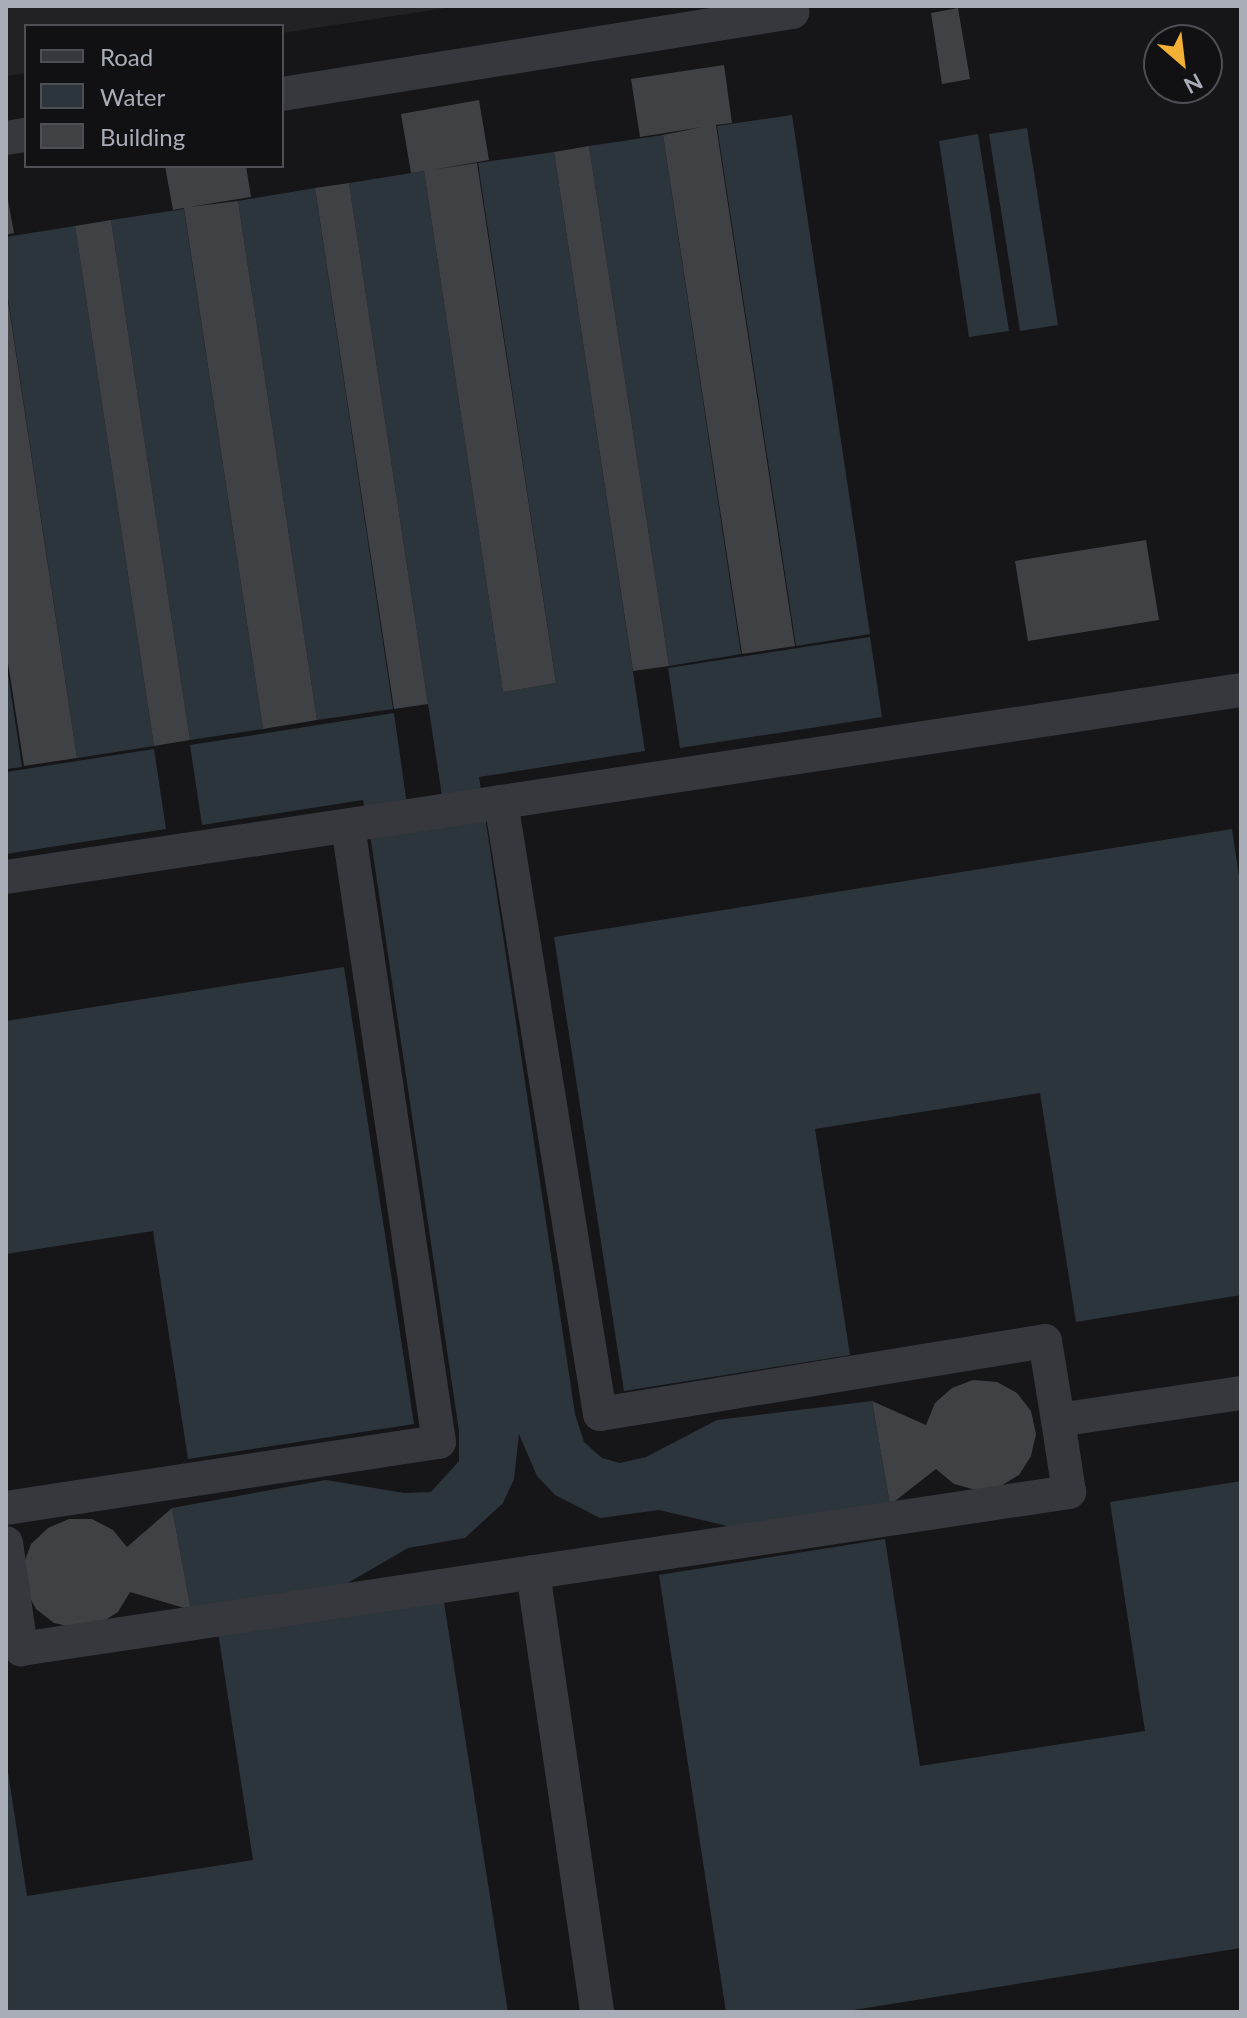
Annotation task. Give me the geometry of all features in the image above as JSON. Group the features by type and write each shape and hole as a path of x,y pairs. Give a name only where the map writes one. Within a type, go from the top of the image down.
{"lane":[{"path":"284,94 792,12 791,6"},
{"path":"6,877 1241,690"},
{"path":"6,1543 10,1593 21,1649 1069,1492 1045,1341 600,1414 501,802"},
{"path":"6,1508 439,1442 348,826"},
{"path":"1058,1420 1241,1393"},
{"path":"533,1572 597,2012"}],"shaded area":[{"path":"6,6 459,6 284,33 284,24 24,24 24,73 6,76"}],"water":[{"path":"792,115 870,634 796,646 717,126"},
{"path":"1027,128 1058,325 1020,331 989,134"},
{"path":"978,134 1009,331 969,337 939,141"},
{"path":"663,135 741,654 669,666 589,146"},
{"path":"554,152 645,751 479,777 481,790 442,796 349,183 424,171 503,692 556,683 478,163"},
{"path":"315,188 393,709 317,720 238,201"},
{"path":"184,209 263,729 190,740 111,220"},
{"path":"75,226 154,746 77,758 6,285 6,237"},
{"path":"870,637 882,717 680,748 668,668"},
{"path":"6,660 22,767 6,769"},
{"path":"394,713 407,805 365,811 363,800 202,825 190,745"},
{"path":"154,749 166,829 6,854 6,772"},
{"path":"485,816 575,1414 584,1442 602,1458 620,1463 646,1457 717,1420 872,1401 890,1505 736,1528 659,1510 600,1518 555,1495 537,1476 519,1434 514,1479 503,1503 465,1538 408,1548 339,1588 191,1610 172,1508 326,1480 404,1493 431,1492 459,1461 459,1431 370,834"},
{"path":"1232,829 1241,890 1241,1295 1076,1322 1040,1093 815,1129 850,1355 624,1391 554,937"},
{"path":"344,967 414,1424 188,1459 153,1231 6,1254 6,1021"},
{"path":"1241,1481 1241,1948 841,2012 726,2012 659,1575 885,1539 920,1766 1145,1731 1110,1502"},
{"path":"443,1596 508,2012 6,2012 6,1759 27,1896 253,1860 218,1632"}],"building":[{"path":"958,8 970,79 942,84 931,13"},
{"path":"724,65 732,123 716,125 795,646 742,654 663,135 702,127 640,137 631,79"},
{"path":"479,100 489,160 432,170 477,163 556,683 503,692 424,171 411,173 401,114"},
{"path":"589,146 669,666 633,671 554,152"},
{"path":"165,168 246,168 251,197 189,207 238,201 317,720 263,729 184,208 173,210"},
{"path":"349,183 428,704 394,709 315,188"},
{"path":"6,189 14,233 6,235"},
{"path":"111,220 190,740 154,746 75,226"},
{"path":"8,301 77,758 24,766 6,650"},
{"path":"1146,540 1159,620 1028,641 1015,561"},
{"path":"973,1380 997,1382 1017,1393 1031,1411 1036,1434 1031,1456 1019,1475 999,1487 976,1490 954,1484 936,1469 890,1505 872,1401 926,1425 935,1403 952,1388"},
{"path":"172,1508 191,1610 130,1592 118,1612 99,1624 76,1628 54,1623 36,1609 25,1589 23,1566 31,1544 48,1528 69,1519 92,1519 113,1530 127,1547"}]}
